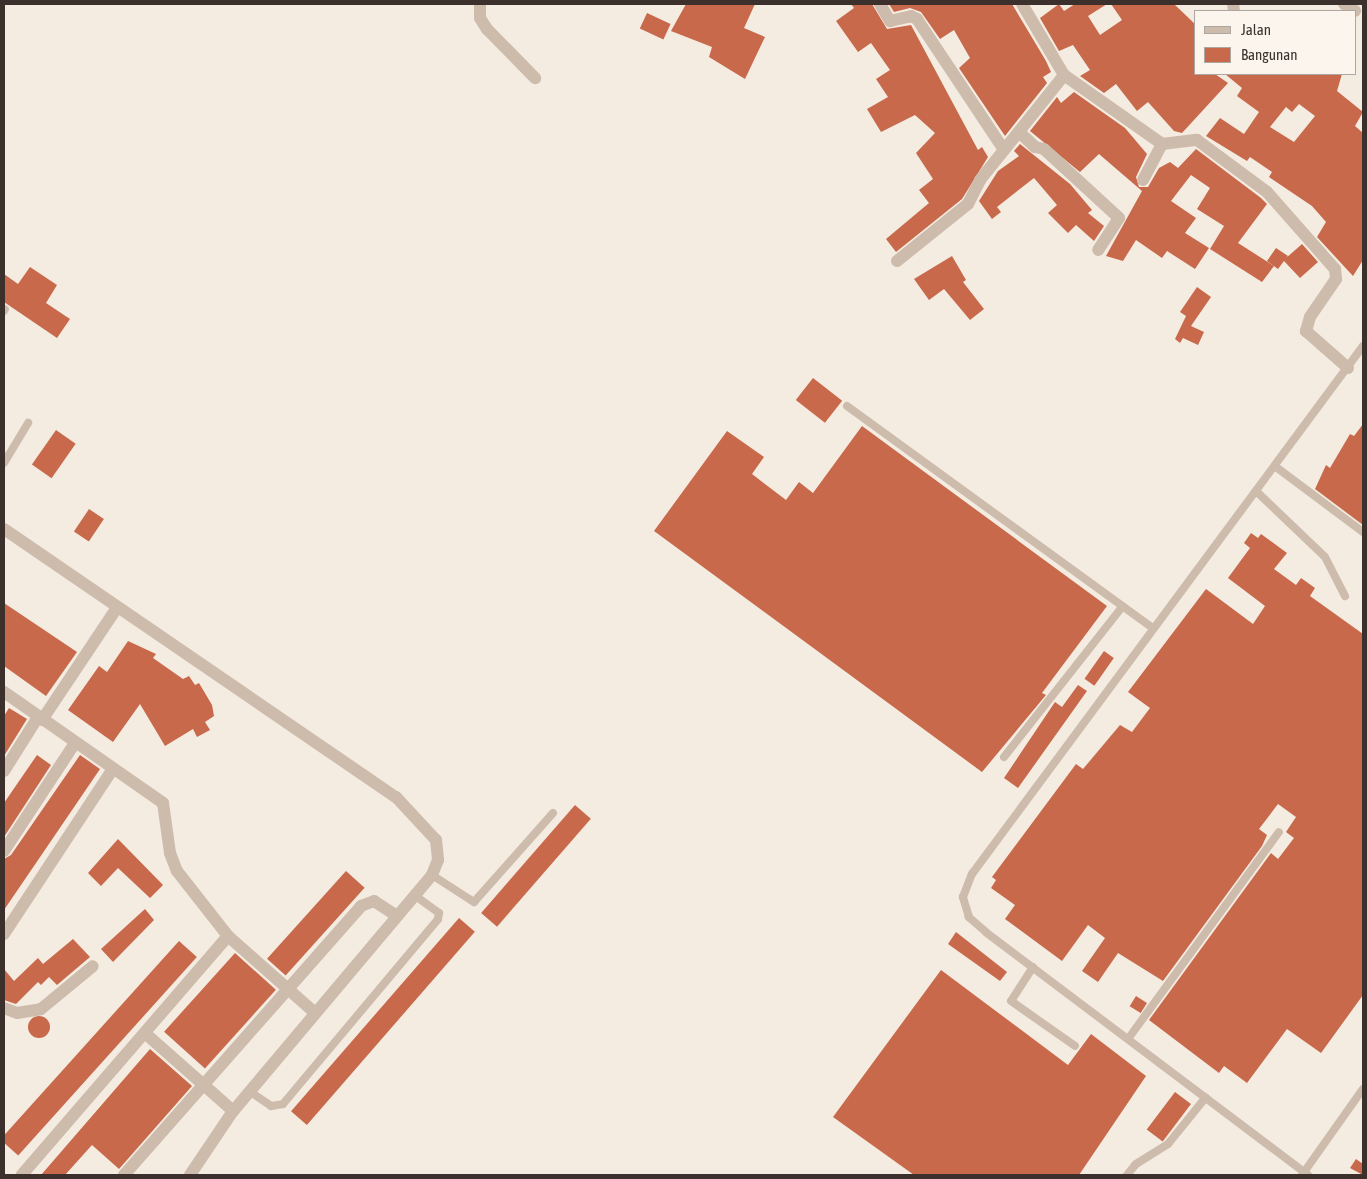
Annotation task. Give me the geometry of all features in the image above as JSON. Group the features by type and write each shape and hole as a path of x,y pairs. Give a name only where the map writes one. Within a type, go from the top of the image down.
{"street":[{"path":"480,4 480,18 487,30 536,78"},
{"path":"880,4 890,21 911,16 917,19 1004,150"},
{"path":"1022,4 1064,75 1162,144 1197,140 1267,192 1304,231 1334,269 1336,279 1310,317 1306,332 1348,368"},
{"path":"897,261 968,204 980,180 1064,75"},
{"path":"1019,132 1037,148 1044,149 1119,218 1098,250"},
{"path":"1143,180 1162,144"},
{"path":"4,529 116,609 396,797 436,840 438,860 432,875 232,1111 190,1175"},
{"path":"4,771 116,609"},
{"path":"4,692 163,803 177,870 228,936 288,987 315,1013"},
{"path":"4,851 75,742"},
{"path":"4,934 113,769"},
{"path":"124,1174 204,1086 288,987 367,901 397,916"},
{"path":"22,1175 146,1034 228,936"},
{"path":"4,1008 17,1013 40,1009 93,966"},
{"path":"146,1034 232,1111"}],"lane":[{"path":"1363,346 1276,467 1152,628 972,874 963,897 969,916 1305,1174 1363,1089"},
{"path":"847,406 1152,628"},
{"path":"4,463 28,423"},
{"path":"1276,467 1363,532"},
{"path":"1256,491 1325,557 1345,596"},
{"path":"1004,757 1123,606"},
{"path":"432,875 474,902 553,812"},
{"path":"1128,1039 1279,832"},
{"path":"249,1091 270,1106 283,1104 438,919 439,913 416,896"},
{"path":"1033,967 1012,1001 1075,1046"},
{"path":"1127,1175 1136,1164 1168,1144 1206,1097"}],"building":[{"path":"686,4 755,4 744,28 765,37 745,79 709,57 712,47 671,31"},
{"path":"851,4 872,4 887,29 911,25 978,150 982,147 988,157 962,199 896,252 886,239 929,203 919,190 933,179 916,153 935,133 915,115 881,132 867,109 888,97 876,79 890,70 871,43 858,52 836,21 854,8"},
{"path":"889,4 1012,4 1051,72 1043,77 1047,83 1005,136 959,68 970,58 954,30 940,39 921,12 910,8 894,12"},
{"path":"1059,4 1064,11 1075,4 1107,4 1088,16 1100,35 1122,20 1111,4 1174,4 1194,23 1194,75 1216,75 1228,83 1182,133 1174,131 1148,102 1137,111 1116,84 1104,93 1080,76 1090,70 1073,45 1059,51 1040,18"},
{"path":"647,13 671,24 663,39 640,28"},
{"path":"1226,75 1342,75 1337,91 1363,112 1355,126 1363,133 1363,260 1353,276 1317,237 1326,222 1312,206 1269,177 1272,172 1250,157 1247,161 1206,136 1220,118 1244,134 1259,112 1237,96 1242,88","holes":["1299,104 1315,116 1294,142 1270,127 1286,107 1292,112"]},
{"path":"1074,92 1125,128 1147,154 1136,177 1139,187 1148,187 1159,168 1170,162 1178,168 1196,149 1267,204 1238,243 1274,266 1262,282 1210,249 1224,226 1197,209 1210,188 1191,175 1171,201 1196,218 1185,233 1209,248 1195,269 1167,251 1162,258 1136,240 1123,261 1106,256 1142,191 1099,154 1080,172 1030,131 1057,97 1061,103"},
{"path":"1020,144 1070,184 1092,210 1088,213 1104,226 1094,241 1076,225 1068,233 1048,213 1057,205 1034,178 997,207 1001,212 992,219 979,201 998,171 1019,156 1014,151"},
{"path":"1302,244 1318,262 1300,278 1284,261 1278,269 1267,261 1276,248 1288,256 1285,259"},
{"path":"952,256 966,280 963,282 984,309 970,320 944,289 929,300 914,279"},
{"path":"30,267 57,285 46,303 70,319 57,338 4,302 4,274 18,284"},
{"path":"1197,287 1211,297 1191,326 1204,332 1198,345 1183,338 1180,343 1175,339 1186,316 1180,312"},
{"path":"813,378 842,401 825,423 796,400"},
{"path":"1363,424 1363,525 1315,489 1326,465 1330,468 1350,434 1354,436"},
{"path":"862,426 1107,606 1042,693 1046,695 982,772 654,531 727,431 764,457 752,474 786,500 799,482 813,493"},
{"path":"56,430 76,444 52,478 32,464"},
{"path":"89,509 104,519 89,541 74,531"},
{"path":"1251,533 1258,538 1261,534 1287,553 1274,569 1296,585 1301,578 1315,588 1310,596 1363,634 1363,995 1321,1053 1287,1029 1247,1083 1224,1066 1219,1073 1149,1020 1271,853 1278,859 1294,838 1286,832 1296,817 1278,804 1259,829 1267,835 1262,846 1163,981 1118,953 1098,982 1082,971 1105,938 1088,925 1062,961 1005,919 1015,905 991,888 996,880 992,877 1076,764 1083,769 1120,725 1132,732 1150,708 1128,692 1206,589 1253,624 1265,606 1228,578 1250,548 1244,543"},
{"path":"4,603 77,652 46,696 4,666"},
{"path":"128,641 156,654 153,658 183,679 189,676 195,685 199,683 212,705 214,716 205,722 210,730 197,737 193,729 165,746 140,704 113,742 68,710 99,666 107,672"},
{"path":"1104,651 1114,658 1094,686 1084,679"},
{"path":"1078,685 1087,691 1018,788 1004,778 1055,702 1062,707"},
{"path":"9,708 27,719 4,756 4,716"},
{"path":"37,755 51,765 4,837 4,803"},
{"path":"80,755 100,769 4,910 4,859 11,855"},
{"path":"575,805 591,819 497,927 481,913"},
{"path":"118,839 163,885 150,898 118,868 101,886 88,873"},
{"path":"346,871 365,888 286,975 267,959"},
{"path":"145,909 154,920 113,962 101,949"},
{"path":"459,918 475,932 307,1125 291,1111"},
{"path":"956,932 1007,972 1000,981 948,944"},
{"path":"73,939 90,957 57,985 49,977 41,985 38,982 16,1004 4,1000 4,969 14,981 38,958 43,964"},
{"path":"179,941 197,957 18,1155 4,1143 4,1135"},
{"path":"235,953 276,990 205,1069 164,1032"},
{"path":"941,970 1068,1065 1091,1034 1146,1076 1079,1175 914,1175 833,1117"},
{"path":"1136,996 1147,1003 1141,1013 1130,1006"},
{"path":"39,1016 47,1019 50,1027 47,1035 39,1038 31,1035 28,1027 31,1019"},
{"path":"150,1049 192,1086 119,1169 92,1145 65,1175 41,1175"},
{"path":"1175,1092 1191,1104 1163,1142 1147,1130"},
{"path":"1356,1159 1363,1164 1363,1175 1350,1168"}]}
